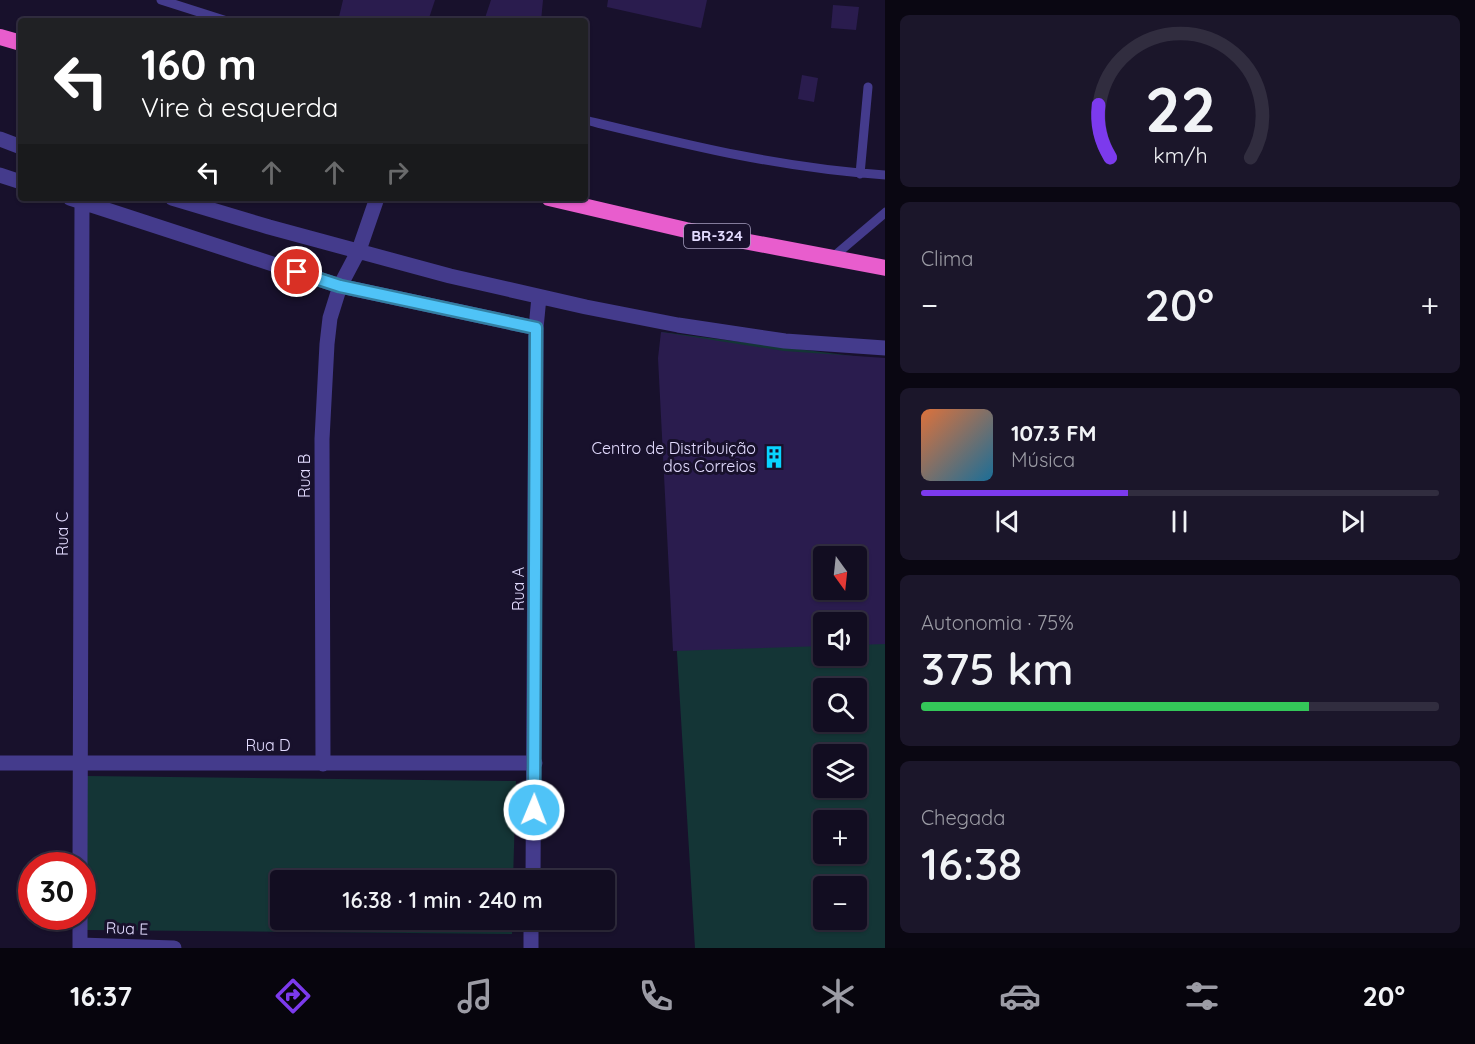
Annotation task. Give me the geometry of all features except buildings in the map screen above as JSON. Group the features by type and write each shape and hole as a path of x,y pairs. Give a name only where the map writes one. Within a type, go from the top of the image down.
{"highway":[{"path":"0,37 18,43"},
{"name":"BR-324","path":"562,201 686,230 885,268"}],"street":[{"path":"0,139 18,146"},
{"path":"0,175 18,181"},
{"name":"Rua C","path":"76,201 80,852"},
{"path":"79,201 340,286 536,328"},
{"path":"182,201 269,227 539,297 678,326 773,340 885,348"},
{"name":"Rua B","path":"323,764 322,438 327,344 330,318 340,286 359,250 376,201"},
{"name":"Rua A","path":"533,870 536,763 536,328 539,297"},
{"name":"Rua D","path":"0,763 536,763"},
{"path":"80,930 80,946"},
{"path":"531,930 531,948"},
{"name":"Rua E","path":"80,946 174,948"}],"lane":[{"path":"161,0 218,18"},
{"path":"860,174 868,87"},
{"path":"588,121 743,158 860,174 885,175"},
{"path":"832,258 885,212"}],"green space":[{"path":"662,332 885,360 885,948 695,948 659,358"},
{"path":"87,776 516,781 513,870 270,870 270,930 512,930 512,934 86,930 96,930 96,852 87,852"}],"place":[{"name":"Centro de Distribuição dos Correios","path":"774,457"}],"route":[{"path":"297,272 340,286 536,328 536,763 534,810"}]}
